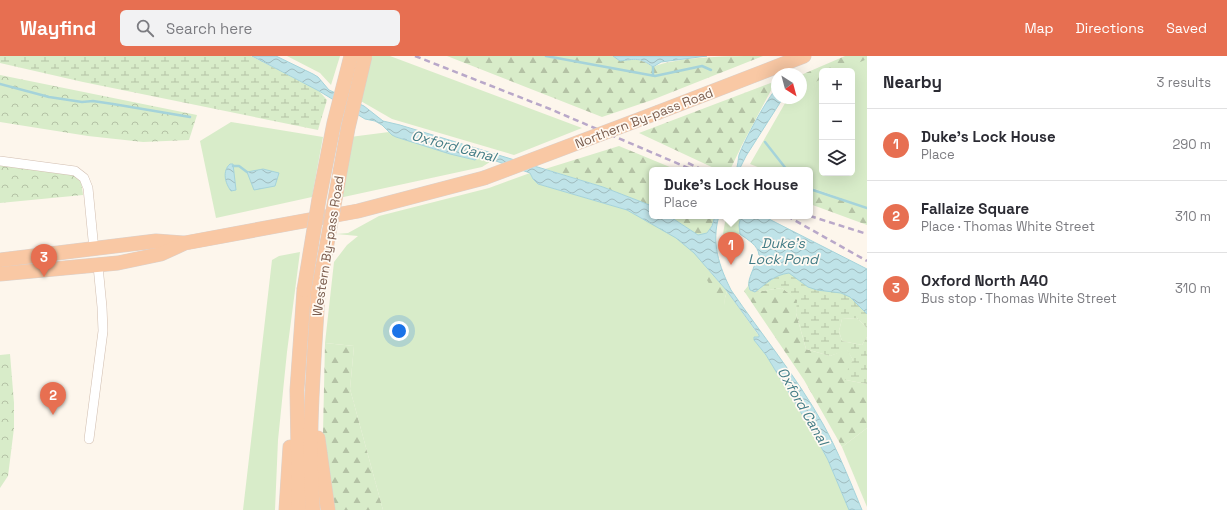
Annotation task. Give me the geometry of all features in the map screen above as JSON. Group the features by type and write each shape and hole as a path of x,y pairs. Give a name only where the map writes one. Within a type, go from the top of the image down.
{"highway":[{"name":"Western By-pass Road","path":"299,510 297,390 304,290 319,199 334,123 351,56"},
{"name":"Western By-pass Road","path":"313,510 310,463 312,392 318,293 348,128 365,56"},
{"name":"Northern By-pass Road","path":"185,243 358,211 484,178 804,56"},
{"path":"0,260 94,250 156,241 185,243"},
{"path":"0,274 98,266 161,254 185,243"},
{"path":"286,510 290,444 297,390"},
{"path":"312,392 328,510"}],"street":[{"path":"0,161 76,171 84,178 88,188 94,250"},
{"path":"89,439 103,331 98,266"}],"green space":[{"path":"0,56 251,56 319,91 327,100 318,130 83,82 0,63"},
{"path":"287,56 340,56 331,85 320,73"},
{"path":"370,56 390,56 582,128 514,155 392,119 359,100"},
{"path":"447,56 613,56 620,61 637,60 653,67 664,63 691,59 763,56 652,100 602,117"},
{"path":"845,56 867,56 867,59 847,68 819,68 819,80 807,85 807,72"},
{"path":"867,56 867,208 813,188 813,167 758,167 750,164 785,104 807,104 807,78 819,73 819,176 855,176 855,68 833,68"},
{"path":"0,75 197,115 189,140 143,142 88,136 0,122"},
{"path":"771,83 771,90 731,167 712,167 639,133"},
{"path":"231,122 323,137 312,197 216,218 200,141"},
{"path":"389,132 396,137 450,154 475,160 479,157 493,160 482,167 339,198 350,137"},
{"path":"619,146 670,167 649,167 649,205 603,187 545,169"},
{"path":"0,164 75,174 81,180 83,195 0,203"},
{"path":"530,173 538,184 634,213 675,236 701,259 710,273 724,305 727,291 759,336 754,340 766,355 814,434 828,460 849,510 383,510 350,389 354,346 325,343 334,262 347,245 358,236 336,234 348,233 379,216 489,188"},
{"path":"813,188 867,208 867,225 813,205"},
{"path":"674,219 714,219 708,232 698,235"},
{"path":"726,219 740,219 740,234 723,234"},
{"path":"689,248 727,291 724,309 716,296"},
{"path":"790,248 867,275 867,328 857,318 842,319 839,331 842,341 862,345 867,337 867,384 846,380 843,378 853,360 847,350 830,356 806,349 796,313 797,300 782,288 755,292 750,290 748,286 749,279"},
{"path":"300,252 287,352 278,440 275,510 243,510 272,260 279,256"},
{"path":"748,286 750,290 755,292 782,288 798,300 796,313 806,349 830,356 847,349 853,360 846,380 867,384 867,428 842,447 804,380 744,291"},
{"path":"857,318 867,328 867,337 862,345 842,341 839,331 842,319"},
{"path":"325,343 354,346 350,389 383,510 334,510 323,433"},
{"path":"10,354 14,403 14,428 8,476 0,488 0,355"},
{"path":"867,428 867,507 842,447"}],"water":[{"name":"Oxford Canal","path":"252,56 276,56 313,74 318,77 329,90 364,106 383,121 603,187 649,205 649,219 674,219 698,235 707,233 712,226 714,219 718,219 716,245 723,272 731,290 813,406 844,466 862,510 849,510 828,460 814,434 766,355 754,340 754,337 759,337 759,335 727,291 694,253 676,238 627,210 538,184 530,173 493,160 479,157 475,160 450,154 396,137 382,125 375,121 365,119 319,91"},
{"path":"613,56 707,56 661,62 653,67 641,60 634,59 620,61"},
{"path":"771,96 771,104 779,104 740,167 737,167 739,155 762,110"},
{"path":"230,164 233,164 236,190 231,191 225,177 226,170"},
{"path":"263,169 279,173 275,186 254,190 247,172"},
{"name":"Duke's Lock Pond","path":"740,219 769,219 867,269 867,314 850,297 841,293 817,290 808,287 789,273 775,278 755,292 750,290 750,276 755,263 759,264 761,257 757,248 740,234"}],"waterway":[{"path":"546,56 655,76 702,66 711,70"},
{"path":"653,67 653,75"},
{"path":"0,84 49,97 82,102 93,101 190,117"},
{"path":"765,142 785,167"},
{"path":"233,166 239,166 247,172"},
{"path":"813,190 867,208"}],"railway":[{"path":"415,56 550,109 686,167"},
{"path":"688,163 697,167"},
{"path":"813,217 867,234"},
{"path":"792,219 867,261"}],"place":[{"name":"Duke's Lock House","path":"731,265"},
{"name":"Oxford North A40","path":"44,277"},
{"name":"Fallaize Square","path":"53,415"}]}
